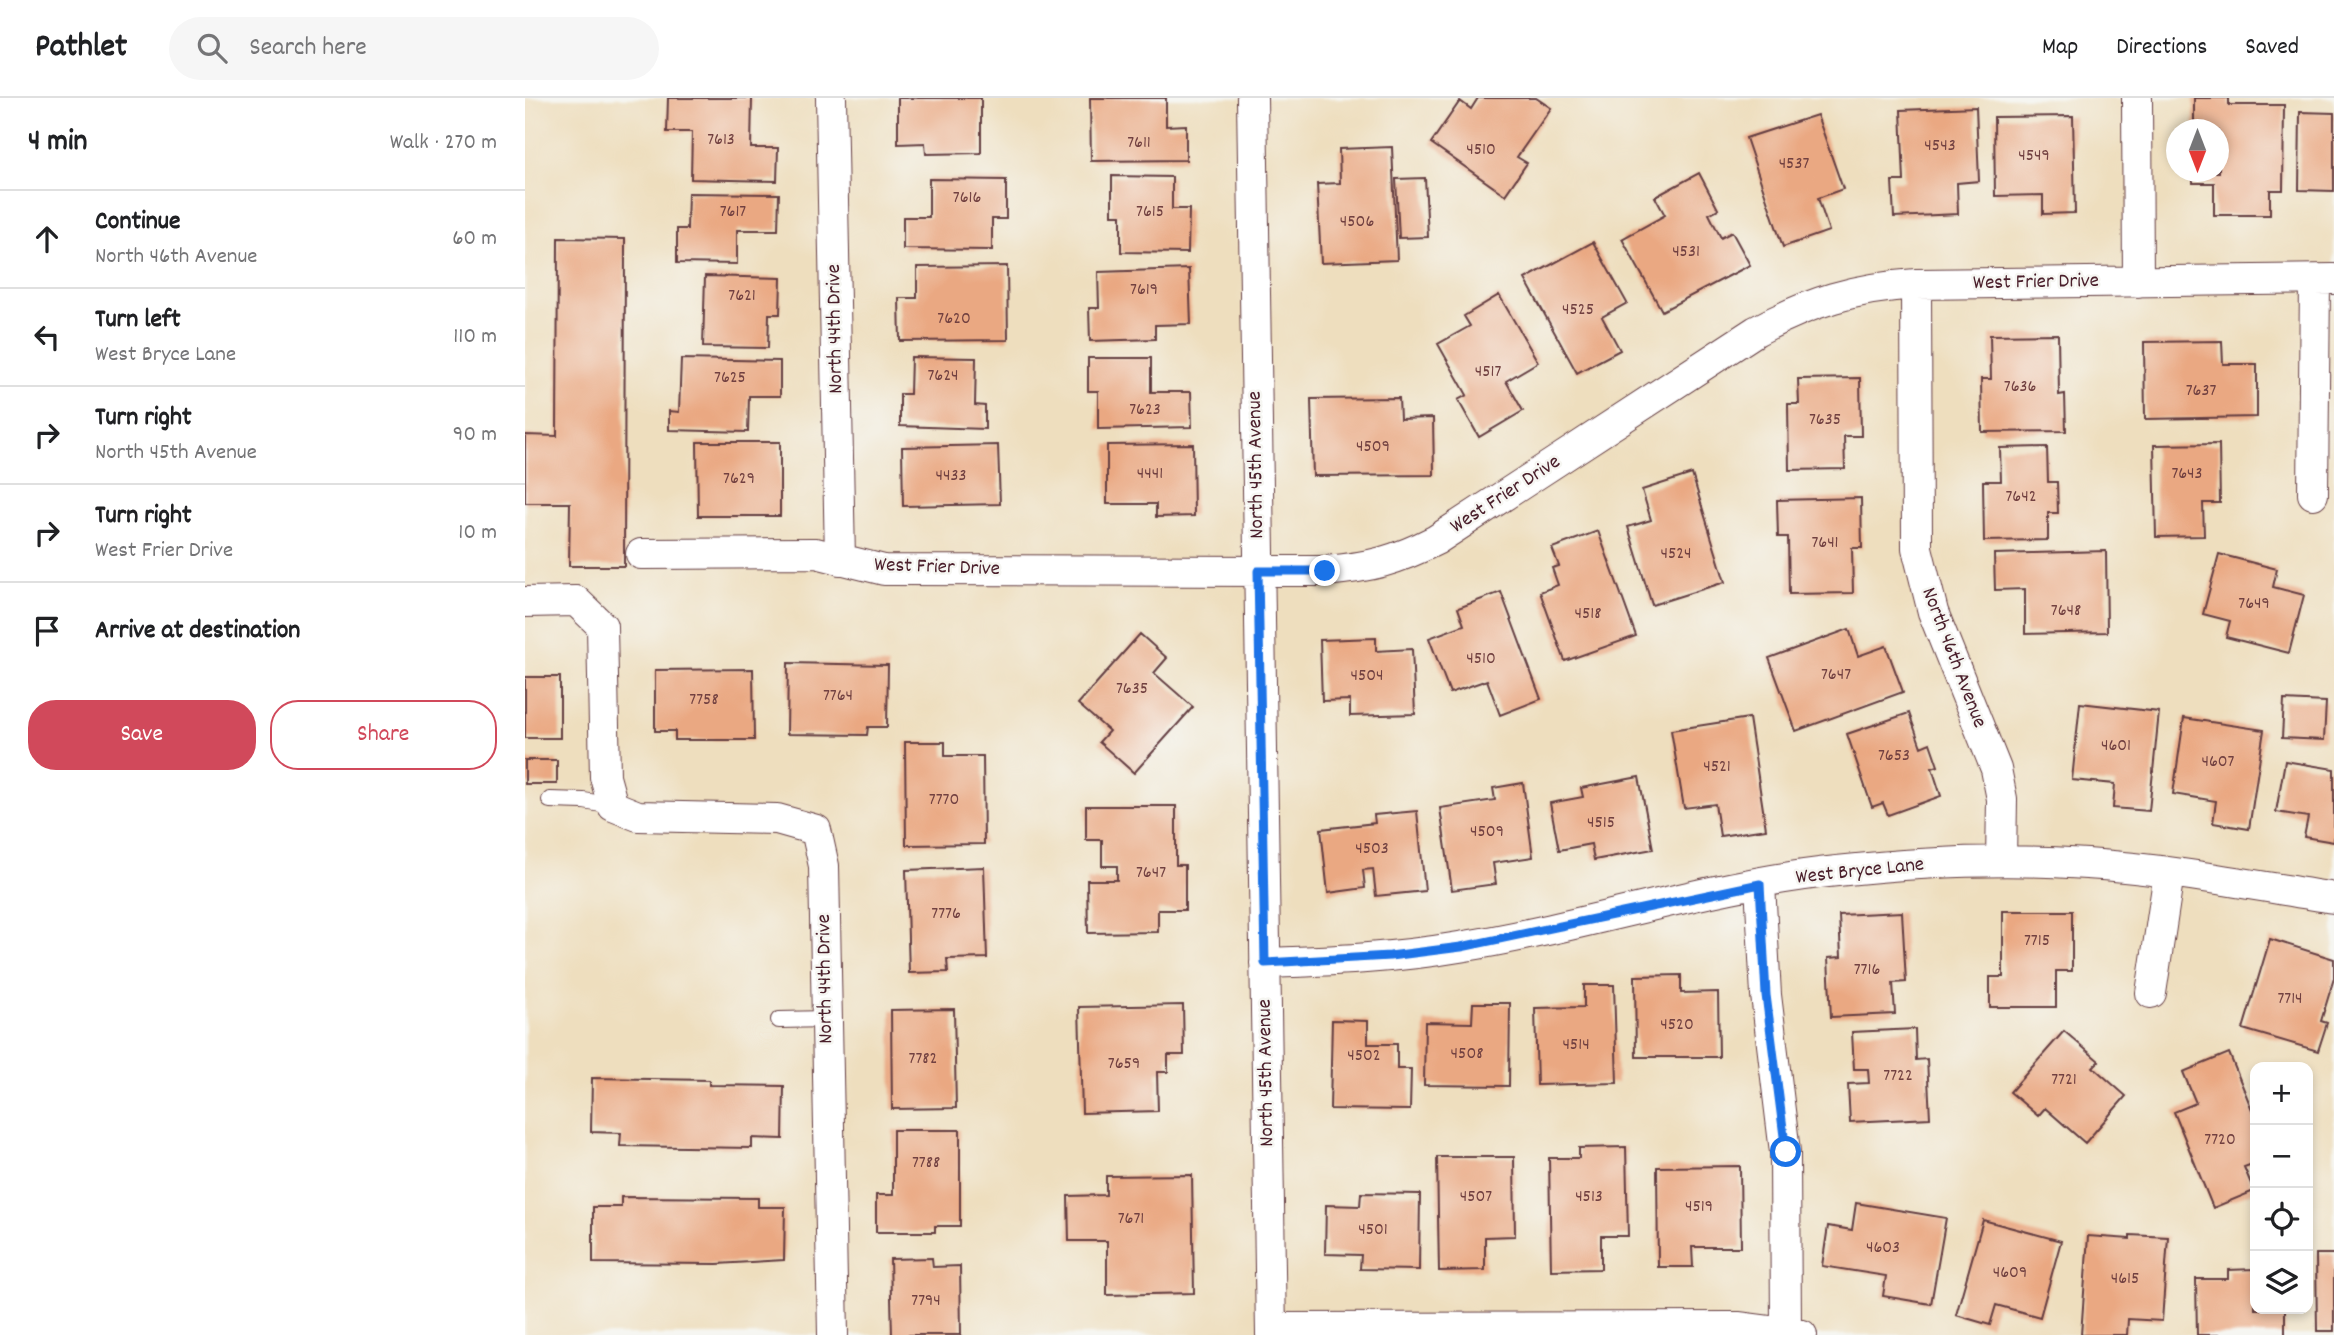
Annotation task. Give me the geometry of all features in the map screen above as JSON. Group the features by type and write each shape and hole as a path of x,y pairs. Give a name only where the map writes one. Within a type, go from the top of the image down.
{"street":[{"name":"North 44th Drive","path":"831,98 840,560"},
{"name":"North 45th Avenue","path":"1252,98 1271,1331"},
{"path":"2137,98 2138,282"},
{"name":"West Frier Drive","path":"641,554 816,553 884,570 1325,571 1399,560 1436,540 1756,331 1800,308 1850,291 1916,284 2324,280"},
{"path":"2313,494 2324,280"},
{"name":"North 46th Avenue","path":"1916,284 1917,548 1933,612 1996,769 2002,799 2001,861"},
{"path":"525,602 576,601 602,626 605,777 613,806"},
{"name":"North 44th Drive","path":"613,806 638,816 778,820 816,830 824,866 833,1335"},
{"name":"West Bryce Lane","path":"1265,963 1390,956 1461,947 1760,884 1835,871 2001,861 2087,863 2334,898"},
{"path":"2151,993 2169,873"},
{"path":"1271,1331 1738,1327 1794,1334 1786,1152 1766,995 1760,884"}],"lane":[{"path":"550,800 584,801 613,806"},
{"path":"779,1020 827,1019"}],"building":[{"path":"668,98 752,98 751,148 778,148 777,181 691,179 692,132 667,132"},
{"path":"898,98 981,98 981,153 926,154 925,143 898,144"},
{"path":"1090,98 1166,98 1166,126 1186,125 1186,160 1091,161"},
{"path":"1478,98 1536,98 1551,108 1517,157 1527,163 1505,195 1431,143 1460,101 1471,109"},
{"path":"2194,98 2229,98 2229,105 2284,105 2283,190 2270,190 2270,215 2214,215 2214,183 2193,182 2229,182 2229,119 2194,119"},
{"path":"1976,107 1979,181 1957,183 1958,214 1894,217 1892,181 1904,181 1901,110"},
{"path":"2300,112 2334,113 2334,191 2299,190"},
{"path":"1817,115 1843,189 1818,198 1829,231 1783,247 1746,138"},
{"path":"2073,116 2075,213 2043,214 2043,195 1995,196 1994,117"},
{"path":"1392,147 1397,260 1321,263 1317,184 1340,183 1339,149"},
{"path":"1699,173 1718,209 1709,214 1721,238 1732,232 1750,265 1662,311 1622,239 1665,215 1655,197"},
{"path":"1112,176 1172,177 1172,209 1189,209 1188,253 1121,252 1121,215 1112,215"},
{"path":"1425,178 1428,237 1399,238 1396,179"},
{"path":"929,179 1006,180 1006,219 992,219 992,250 903,249 903,217 929,217"},
{"path":"688,193 779,194 778,230 737,230 737,264 677,263 677,229 687,229"},
{"path":"558,238 625,239 624,566 569,566 570,503 525,503 525,435 557,436"},
{"path":"1593,242 1627,303 1602,317 1620,350 1577,373 1525,279"},
{"path":"1007,266 1008,340 900,341 899,298 917,298 917,267"},
{"path":"1189,269 1191,324 1155,325 1155,339 1090,341 1089,308 1099,308 1098,272"},
{"path":"705,276 781,278 780,314 769,314 768,348 703,347"},
{"path":"1499,295 1538,362 1506,381 1523,411 1479,437 1458,400 1467,395 1438,344 1470,326 1464,316"},
{"path":"2058,334 2059,395 2065,394 2066,431 1982,432 1981,379 1991,379 1990,335"},
{"path":"2222,341 2223,364 2257,364 2257,417 2145,419 2144,342"},
{"path":"911,357 976,358 975,405 985,406 985,429 900,426 900,394 910,394"},
{"path":"1088,358 1151,358 1151,392 1191,392 1192,427 1098,429 1098,391 1088,391"},
{"path":"681,359 780,361 780,396 749,396 748,432 669,430 669,411 679,412"},
{"path":"1860,378 1861,436 1844,436 1845,469 1789,470 1788,404 1799,404 1798,379"},
{"path":"1399,398 1400,419 1433,418 1434,475 1313,476 1311,399"},
{"path":"697,442 780,442 780,516 698,516"},
{"path":"1193,444 1194,516 1156,517 1156,504 1107,504 1107,445"},
{"path":"2219,444 2220,503 2203,503 2204,536 2156,537 2154,445"},
{"path":"998,445 1000,504 903,506 902,447"},
{"path":"2047,447 2048,482 2057,482 2058,513 2048,513 2048,540 1984,541 1983,481 2001,481 2000,448"},
{"path":"1692,474 1725,582 1652,605 1628,527 1651,520 1642,490"},
{"path":"1861,498 1862,548 1852,548 1853,593 1789,594 1788,537 1778,537 1777,500"},
{"path":"1598,531 1636,636 1565,661 1540,592 1558,585 1552,568 1559,566 1552,548"},
{"path":"2106,551 2107,632 2025,634 2025,589 1995,590 1994,554"},
{"path":"2219,554 2277,569 2273,587 2304,595 2289,653 2226,637 2230,621 2203,614"},
{"path":"1501,592 1541,699 1500,715 1487,680 1450,693 1429,638 1464,625 1458,608"},
{"path":"1849,629 1858,656 1886,646 1903,692 1796,731 1769,658"},
{"path":"1140,634 1167,658 1154,673 1193,707 1134,773 1099,742 1109,731 1078,704"},
{"path":"1376,638 1376,651 1412,649 1415,714 1350,716 1350,700 1322,701 1320,640"},
{"path":"788,663 888,665 887,727 868,727 867,735 787,734"},
{"path":"753,669 754,740 675,740 675,731 655,731 655,670"},
{"path":"525,677 560,677 560,738 525,738"},
{"path":"2284,700 2326,702 2324,740 2282,738"},
{"path":"2080,703 2159,712 2149,811 2113,808 2115,784 2072,780"},
{"path":"1909,713 1921,747 1930,743 1938,766 1932,768 1941,796 1888,815 1883,803 1872,807 1847,734"},
{"path":"1749,718 1766,829 1720,836 1715,804 1684,808 1671,730"},
{"path":"2184,718 2264,730 2249,829 2213,823 2216,801 2173,794"},
{"path":"905,742 945,742 945,756 983,756 984,844 906,845"},
{"path":"525,760 557,760 557,784 525,784"},
{"path":"2285,761 2334,769 2334,842 2304,837 2308,817 2276,812"},
{"path":"1639,777 1653,849 1594,860 1591,844 1559,850 1550,803 1583,797 1581,788"},
{"path":"1523,783 1533,857 1493,863 1496,884 1452,890 1440,808 1495,800 1493,788"},
{"path":"1086,806 1176,806 1176,865 1185,865 1185,910 1158,910 1158,932 1088,933 1087,880 1117,880 1117,866 1102,866 1102,840 1086,840"},
{"path":"1417,811 1425,891 1376,896 1373,869 1363,870 1365,888 1328,893 1321,829 1375,823 1374,815"},
{"path":"984,867 987,958 947,959 948,972 909,973 906,870"},
{"path":"2003,911 2072,911 2072,971 2056,971 2056,1007 1990,1007 1990,977 2003,977"},
{"path":"1902,912 1906,982 1893,983 1895,1014 1831,1017 1828,958 1841,957 1839,915"},
{"path":"2270,939 2334,959 2334,978 2321,1021 2327,1023 2318,1051 2243,1029"},
{"path":"1681,975 1681,993 1718,992 1719,1057 1636,1057 1635,976"},
{"path":"1584,985 1614,985 1617,1083 1537,1085 1535,1008 1584,1007"},
{"path":"1473,1003 1510,1003 1509,1086 1424,1085 1425,1022 1472,1023"},
{"path":"1183,1005 1184,1055 1168,1055 1168,1072 1157,1072 1158,1111 1082,1113 1079,1007"},
{"path":"954,1009 956,1108 892,1109 891,1010"},
{"path":"1332,1020 1368,1021 1368,1044 1397,1044 1397,1069 1411,1069 1410,1110 1330,1109"},
{"path":"1915,1029 1916,1060 1927,1059 1930,1118 1850,1122 1848,1084 1869,1083 1868,1069 1854,1069 1852,1032"},
{"path":"2064,1031 2099,1061 2093,1067 2126,1096 2085,1143 2045,1108 2038,1116 2010,1092"},
{"path":"2229,1053 2250,1105 2250,1165 2244,1167 2250,1181 2250,1193 2213,1208 2174,1112 2196,1103 2183,1072"},
{"path":"592,1078 709,1080 709,1085 784,1086 783,1139 752,1138 752,1148 620,1146 621,1133 591,1132"},
{"path":"893,1130 960,1130 960,1226 935,1226 935,1232 876,1232 876,1195 893,1195"},
{"path":"1626,1147 1628,1236 1601,1236 1601,1269 1551,1270 1549,1158 1579,1158 1579,1148"},
{"path":"1437,1157 1514,1157 1515,1236 1485,1237 1485,1270 1439,1271"},
{"path":"1740,1166 1741,1247 1692,1247 1693,1267 1658,1267 1657,1167"},
{"path":"1192,1175 1194,1293 1107,1295 1107,1241 1069,1241 1068,1196 1106,1195 1106,1176"},
{"path":"1361,1193 1420,1194 1419,1270 1360,1269 1361,1255 1325,1254 1326,1205 1360,1206"},
{"path":"621,1197 758,1198 758,1207 785,1207 784,1260 717,1264 593,1263 593,1207 621,1207"},
{"path":"1856,1203 1946,1218 1931,1304 1883,1296 1886,1276 1822,1266 1828,1226 1852,1230"},
{"path":"1983,1220 2061,1241 2040,1317 1996,1305 1990,1325 1956,1315"},
{"path":"2130,1235 2168,1237 2162,1321 2128,1319 2127,1335 2081,1335 2088,1236 2130,1239"},
{"path":"2316,1254 2334,1254 2334,1331 2317,1331"},
{"path":"932,1258 933,1267 960,1266 961,1335 892,1335 890,1259"},
{"path":"2250,1269 2250,1314 2285,1314 2285,1335 2197,1335 2196,1279 2228,1279 2228,1270"}],"route":[{"path":"1325,571 1258,571 1265,963 1390,956 1461,947 1760,884 1766,995 1786,1152"}]}
